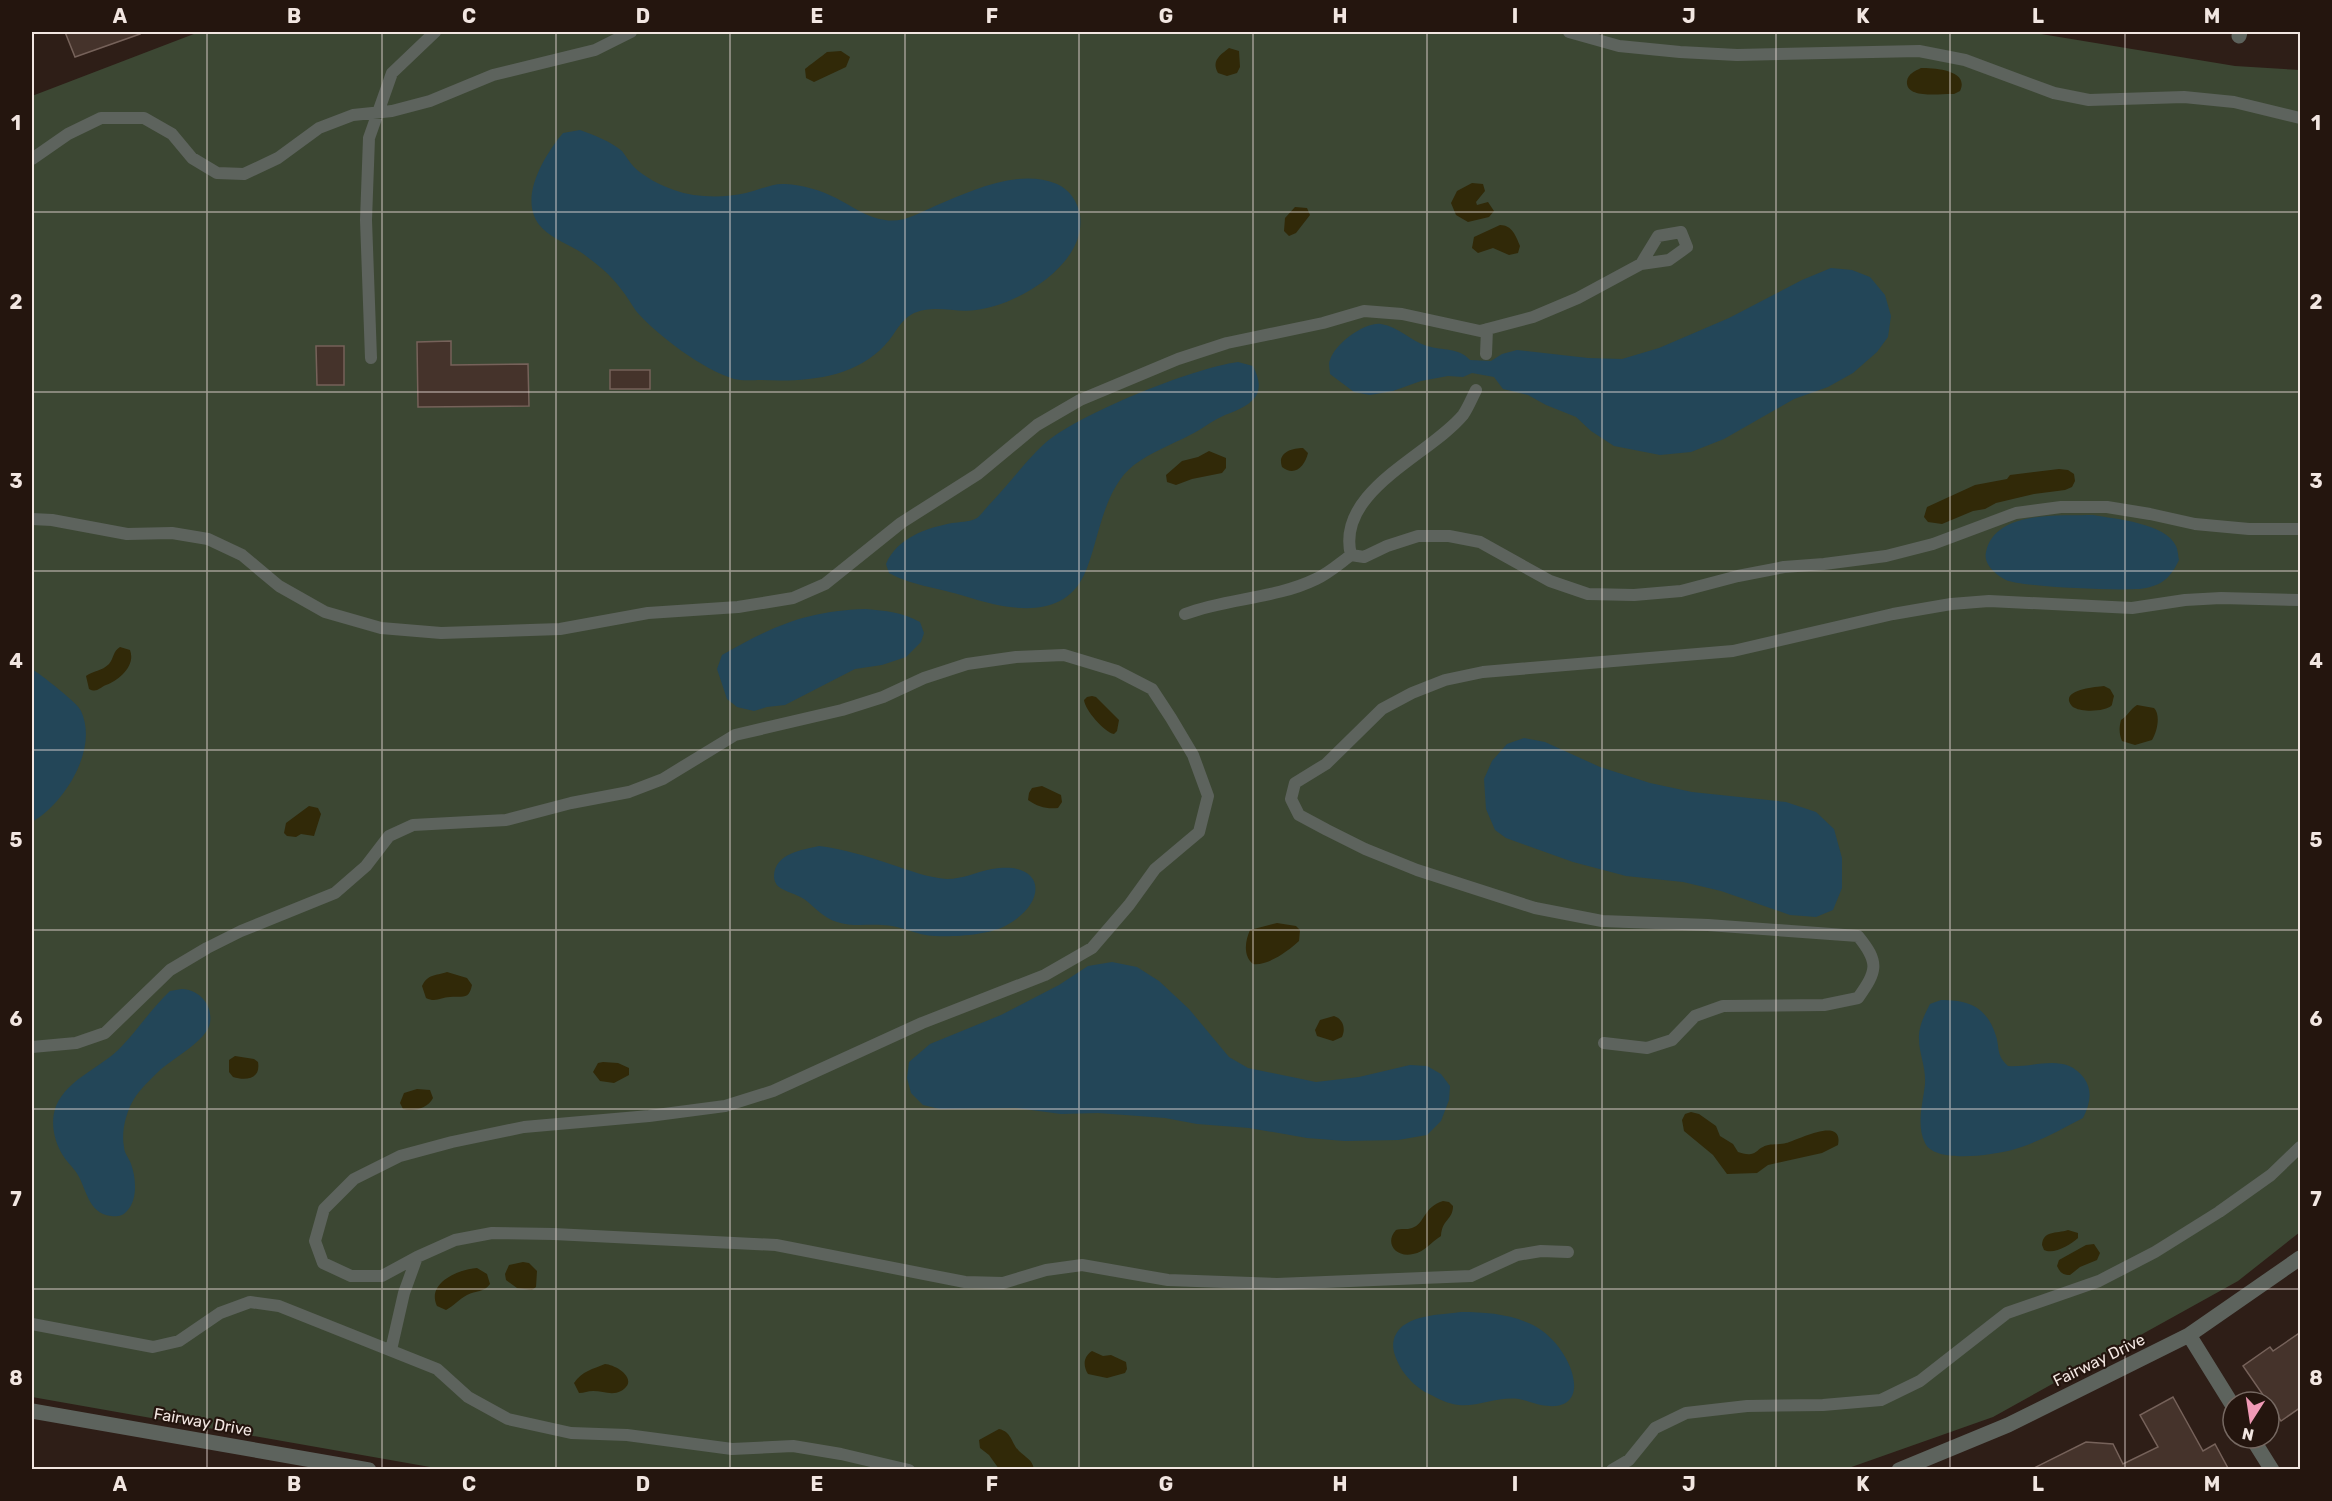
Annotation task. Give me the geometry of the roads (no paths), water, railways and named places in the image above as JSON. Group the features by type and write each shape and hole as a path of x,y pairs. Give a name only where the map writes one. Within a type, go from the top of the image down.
{"street":[{"name":"Fairway Drive","path":"1899,1470 2008,1425 2189,1335 2301,1258"},
{"path":"2189,1335 2223,1390"},
{"name":"Fairway Drive","path":"32,1411 369,1470"},
{"path":"2260,1450 2272,1470"}],"lane":[{"path":"371,358 366,220 369,138 376,111 392,73 435,32"},
{"path":"32,159 68,134 101,118 144,118 172,134 192,158 217,173 244,174 278,158 319,128 353,115 392,111 430,100 493,75 595,50 631,32"},
{"path":"1569,32 1619,46 1680,52 1737,55 1919,51 1965,60 2054,93 2089,100 2184,97 2234,102 2301,118"},
{"path":"32,519 52,520 127,534 172,533 208,539 242,555 279,586 325,612 381,628 441,633 560,629 648,613 738,608 793,598 825,584 901,523 978,474 1037,425 1080,400 1178,358 1227,343 1323,323 1364,311 1402,314 1480,331 1533,317 1578,298 1641,264"},
{"path":"1486,354 1487,329"},
{"path":"1351,555 1348,542 1356,513 1378,485 1440,436 1463,414 1476,390"},
{"path":"1185,614 1209,605 1264,596 1317,579 1351,555 1364,557 1387,546 1418,536 1449,536 1480,542 1550,581 1588,594 1634,595 1681,591 1784,567 1886,556 1933,544 2016,513 2061,507 2107,507 2195,524 2249,529 2301,529"},
{"path":"1604,1042 1647,1048 1671,1040 1695,1016 1723,1006 1824,1005 1858,999 1873,977 1872,953 1858,936 1708,925 1602,921 1535,908 1417,870 1365,849 1318,825 1299,815 1291,799 1295,783 1326,764 1382,709 1412,693 1445,680 1483,672 1733,651 1882,616 1951,604 1989,602 2122,608 2221,598 2301,600"},
{"path":"32,1047 76,1043 105,1033 170,970 241,931 335,893 366,866 389,836 413,825 506,820 629,792 663,779 735,735 842,710 883,697 924,678 967,664 1016,657 1064,655 1117,671 1152,689 1192,755 1208,796 1199,832 1155,870 1092,948 1045,975 922,1023 773,1091 725,1106 649,1116 524,1127 400,1156 354,1179 324,1209 315,1241 323,1263 351,1276 382,1276 455,1240 492,1233 618,1236 776,1245 965,1282 1003,1283 1046,1270 1082,1265 1168,1280 1277,1284 1471,1276 1517,1256 1541,1251 1568,1252"},
{"path":"1612,1470 1629,1460 1655,1428 1686,1413 1747,1406 1822,1405 1881,1400 1920,1381 2007,1313 2099,1281 2155,1252 2219,1212 2271,1174 2301,1146"},
{"path":"391,1350 398,1314 417,1257"},
{"path":"32,1324 153,1347 179,1341 220,1313 250,1302 279,1306 437,1369 468,1398 508,1419 571,1433 627,1435 732,1449 793,1446 841,1454 909,1470"}],"water":[{"path":"580,130 617,147 634,167 647,177 683,193 701,196 729,196 780,184 792,185 824,193 878,219 892,221 911,217 995,183 1011,180 1042,180 1061,186 1072,196 1080,215 1079,233 1073,250 1061,265 1029,291 1011,300 976,310 931,309 911,314 873,356 843,372 811,379 734,379 708,368 668,341 636,311 608,274 582,253 546,232 535,217 532,192 541,166 563,133"},
{"path":"1831,268 1852,270 1870,277 1885,295 1891,316 1888,337 1877,352 1853,373 1828,387 1794,399 1724,439 1691,452 1660,455 1614,446 1591,431 1576,417 1528,395 1503,389 1494,377 1472,373 1463,377 1448,376 1370,395 1354,392 1330,374 1329,361 1338,347 1351,335 1374,324 1387,326 1433,348 1455,351 1470,360 1491,361 1502,354 1517,350 1588,358 1622,359 1659,348 1729,318 1802,280"},
{"path":"1238,362 1253,366 1259,384 1256,396 1245,406 1154,452 1128,470 1107,504 1084,575 1075,589 1063,599 1034,608 1002,606 918,584 889,573 886,564 897,547 923,531 977,518 1036,452 1059,433 1136,394 1193,373"},
{"path":"2093,515 2139,523 2162,532 2170,538 2177,548 2179,560 2170,575 2163,582 2146,588 2052,587 2006,580 1994,572 1986,561 1986,552 1992,538 2015,522 2047,516"},
{"path":"866,609 900,614 920,622 924,633 921,642 906,657 882,665 855,669 785,705 754,711 737,707 727,699 717,669 722,655 774,628 791,622 825,613"},
{"path":"32,669 81,711 85,726 85,742 82,758 66,789 44,814 32,822"},
{"path":"1524,738 1545,742 1600,767 1650,783 1692,792 1786,802 1816,812 1834,829 1842,858 1842,888 1833,910 1816,917 1790,915 1721,891 1683,882 1626,876 1573,862 1506,838 1495,830 1486,809 1484,779 1492,761 1507,744"},
{"path":"819,846 855,853 918,873 947,879 992,869 1010,868 1023,871 1031,877 1035,885 1035,895 1021,916 1007,925 972,935 928,936 889,925 843,924 827,918 804,899 779,887 775,881 776,868 784,857"},
{"path":"1112,962 1137,967 1159,981 1189,1009 1229,1057 1248,1068 1316,1082 1359,1077 1410,1065 1427,1066 1441,1074 1450,1086 1449,1100 1441,1121 1427,1135 1398,1140 1345,1141 1307,1138 1249,1128 1197,1124 1165,1118 1098,1113 1061,1114 1016,1108 940,1109 923,1105 911,1093 907,1078 909,1062 930,1044 1001,1015 1059,985 1088,966"},
{"path":"182,989 194,992 204,999 209,1010 210,1023 202,1036 158,1072 142,1088 131,1104 123,1135 124,1149 134,1175 133,1201 127,1211 121,1215 103,1214 92,1205 80,1178 59,1149 53,1125 56,1106 69,1087 122,1046 170,991"},
{"path":"1941,1000 1968,1004 1982,1012 1992,1026 2000,1055 2008,1066 2059,1063 2076,1070 2084,1078 2089,1088 2089,1103 2083,1118 2039,1140 2003,1152 1979,1156 1952,1156 1931,1150 1925,1143 1921,1129 1925,1078 1919,1034 1930,1004"},
{"path":"1461,1312 1507,1316 1533,1325 1561,1350 1570,1366 1574,1381 1573,1394 1565,1403 1550,1406 1518,1399 1459,1405 1451,1404 1421,1390 1402,1370 1398,1362 1393,1349 1395,1336 1407,1323 1415,1320"}]}
